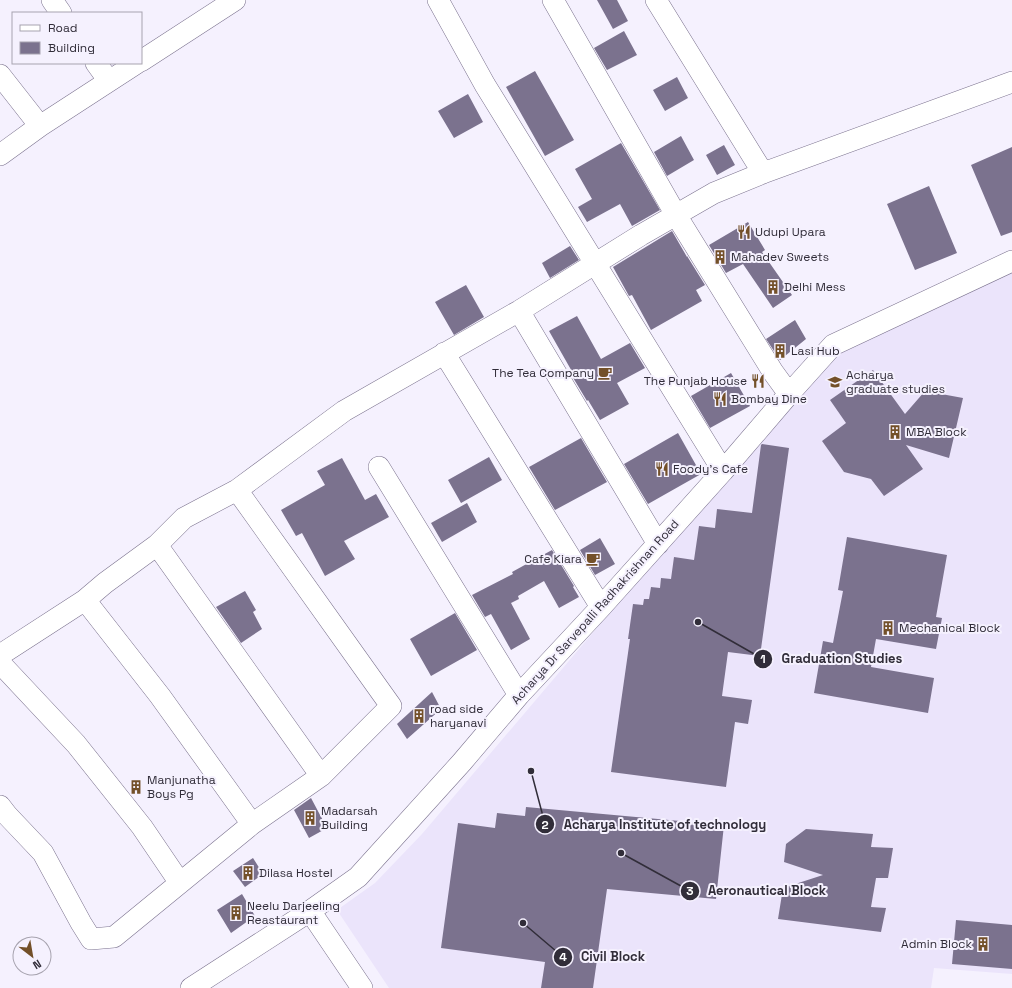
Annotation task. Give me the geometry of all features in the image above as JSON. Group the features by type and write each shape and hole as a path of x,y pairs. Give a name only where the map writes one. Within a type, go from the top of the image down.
{"street":[{"path":"52,0 60,12"},
{"path":"142,60 235,0"},
{"path":"438,0 486,85 723,471"},
{"path":"553,0 676,215 772,372 789,394"},
{"path":"656,0 763,173"},
{"path":"97,64 109,81"},
{"path":"0,155 40,126 136,64"},
{"path":"0,74 40,126"},
{"path":"0,655 85,600 105,583 157,545 184,518 236,490 344,411 519,311 676,215 714,194 763,173 1012,82"},
{"name":"Acharya Dr Sarvepalli Radhakrishnan Road","path":"202,985 358,877 462,762 519,696 658,544 789,394 834,345 1012,261"},
{"path":"519,311 658,544"},
{"path":"444,353 601,607"},
{"path":"379,467 519,696"},
{"path":"0,806 43,853 91,939 114,937 252,824 321,776 391,706 236,490"},
{"path":"157,545 321,776"},
{"path":"85,600 160,696 252,824"},
{"path":"0,662 76,744 142,827 180,883"},
{"path":"310,911 362,988"}],"shaded area":[{"path":"1012,267 1012,974 934,968 931,988 389,988 337,910 375,883 422,834 815,371 839,346"}],"building":[{"path":"597,0 617,0 628,21 613,29"},
{"path":"624,31 637,55 607,70 594,48"},
{"path":"535,71 574,140 545,156 506,87"},
{"path":"677,77 688,98 665,111 653,90"},
{"path":"468,94 483,122 454,138 438,111"},
{"path":"681,136 694,160 667,176 654,152"},
{"path":"621,143 660,210 632,226 620,204 587,222 578,207 592,199 575,169"},
{"path":"724,145 735,165 717,175 706,155"},
{"path":"1012,147 1012,232 1001,236 971,165"},
{"path":"929,186 957,253 915,270 887,204"},
{"path":"748,222 765,250 762,252 792,295 773,308 743,264 726,273 709,245"},
{"path":"672,231 705,285 696,290 702,301 651,330 632,295 629,296 613,267"},
{"path":"570,246 579,260 550,278 542,263"},
{"path":"466,285 484,317 454,335 435,302"},
{"path":"577,316 601,359 630,343 645,368 617,383 629,404 600,420 572,376 574,375 549,331"},
{"name":"Lasi Hub","path":"795,320 806,339 780,360 766,339"},
{"name":"MBA Block","path":"873,370 905,414 925,391 963,398 949,458 906,445 923,469 884,496 871,479 844,472 822,441 846,423 830,400"},
{"path":"731,373 750,406 710,428 691,396"},
{"name":"Foody's Cafe","path":"678,433 701,474 648,504 624,464"},
{"path":"581,438 607,482 555,510 529,467"},
{"path":"762,444 789,448 760,656 728,652 722,696 752,700 748,724 735,722 726,787 611,772 630,639 628,639 633,604 643,605 644,599 649,599 651,587 660,588 661,578 671,579 674,557 694,560 699,526 715,528 717,509 752,513"},
{"path":"489,457 502,480 461,503 448,480"},
{"path":"342,458 365,500 376,494 389,517 344,541 355,559 325,576 302,533 296,536 281,510 325,485 317,471"},
{"path":"467,503 477,522 442,542 431,523"},
{"name":"Mechanical Block","path":"847,537 947,555 936,617 942,618 936,649 876,639 871,667 934,678 928,713 814,693 823,641 833,643 843,591 838,590"},
{"name":"Cafe Kiara","path":"600,538 615,564 595,575 580,550"},
{"path":"552,550 579,597 559,608 544,581 518,596 519,599 511,603 530,639 511,650 491,614 485,617 472,595 513,574 512,572"},
{"path":"245,591 256,610 253,612 262,629 241,643 216,607"},
{"path":"455,613 477,650 431,676 410,639"},
{"name":"road side haryanavi","path":"432,692 441,709 407,739 397,724"},
{"name":"Madarsah Building","path":"311,798 327,828 309,838 294,810"},
{"path":"526,807 724,825 716,899 607,889 593,988 541,988 545,962 441,948 458,823 495,828 497,813 525,816"},
{"path":"806,829 873,834 871,847 893,848 888,878 876,878 871,907 886,908 881,932 778,919 783,888 823,875 784,862 786,844"},
{"name":"Dilasa Hostel","path":"253,858 263,874 245,887 233,871"},
{"name":"Neelu Darjeeling Reastaurant","path":"242,894 255,916 231,933 217,910"},
{"name":"Admin Block","path":"956,920 1012,925 1012,969 952,964"}],"place":[{"name":"Udupi Upara","path":"744,232"},
{"name":"Mahadev Sweets","path":"720,257"},
{"name":"Delhi Mess","path":"773,287"},
{"name":"Lasi Hub","path":"780,351"},
{"name":"The Tea Company","path":"605,373"},
{"name":"The Punjab House","path":"758,381"},
{"name":"Acharya graduate studies","path":"835,382"},
{"name":"Bombay Dine","path":"720,399"},
{"name":"MBA Block","path":"895,432"},
{"name":"Foody's Cafe","path":"662,469"},
{"name":"Cafe Kiara","path":"593,559"},
{"name":"Graduation Studies","path":"698,622"},
{"name":"Mechanical Block","path":"888,628"},
{"name":"road side haryanavi","path":"419,716"},
{"name":"Acharya Institute of technology","path":"531,771"},
{"name":"Manjunatha Boys Pg","path":"136,787"},
{"name":"Madarsah Building","path":"310,818"},
{"name":"Aeronautical Block","path":"621,853"},
{"name":"Dilasa Hostel","path":"248,873"},
{"name":"Neelu Darjeeling Reastaurant","path":"236,913"},
{"name":"Civil Block","path":"523,923"},
{"name":"Admin Block","path":"983,944"}]}
